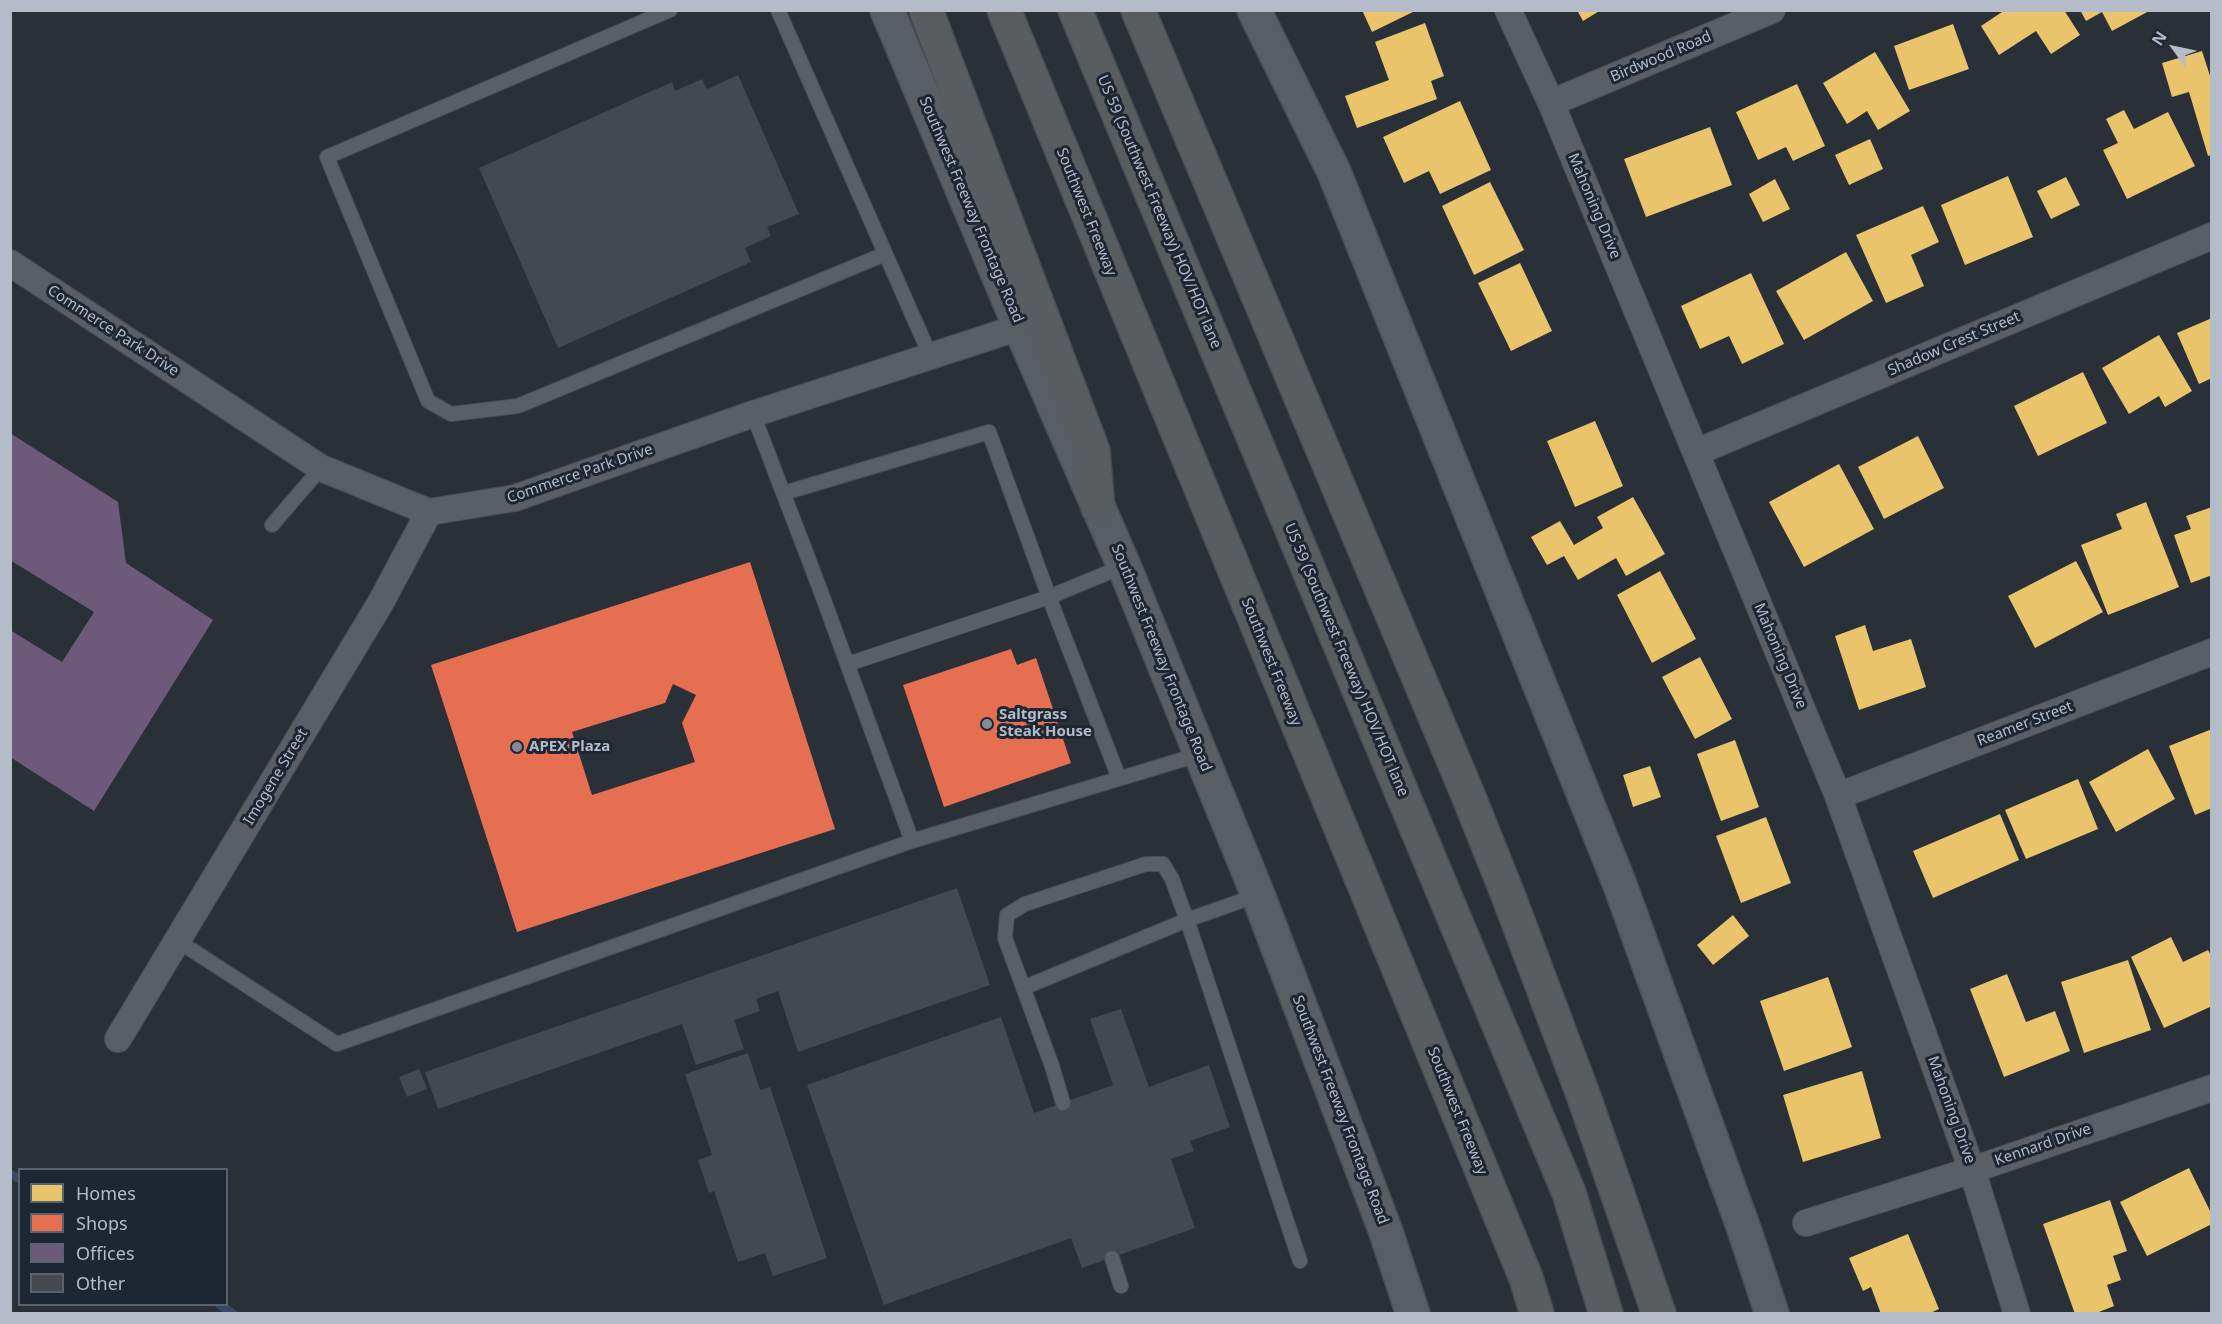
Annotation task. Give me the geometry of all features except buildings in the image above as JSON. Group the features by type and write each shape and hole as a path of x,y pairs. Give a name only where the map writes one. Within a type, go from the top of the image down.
{"highway":[{"path":"926,10 1093,451 1098,508"},
{"name":"Southwest Freeway","path":"1004,10 1526,1278 1537,1314"},
{"name":"US 59 (Southwest Freeway) HOV/HOT lane","path":"1075,10 1569,1193 1606,1314"},
{"path":"1138,10 1499,873 1584,1097 1659,1314"}],"main road":[{"name":"Southwest Freeway Frontage Road","path":"887,10 1020,327 1124,566 1258,895 1386,1232 1413,1314"},
{"path":"1254,10 1334,172 1620,885 1745,1232 1772,1314"}],"street":[{"name":"Mahoning Drive","path":"1508,10 1551,103 1838,796 1972,1170 2017,1314"},
{"name":"Birdwood Road","path":"1551,103 1772,10"},
{"name":"Shadow Crest Street","path":"1697,452 2211,236"},
{"name":"Commerce Park Drive","path":"10,264 321,468 429,512 515,498 753,414 1020,327"},
{"name":"Imogene Street","path":"118,1039 381,602 429,512"},
{"name":"Reamer Street","path":"1838,796 2211,652"},
{"name":"Kennard Drive","path":"1806,1223 1972,1170 2211,1088"}],"lane":[{"path":"670,10 327,157 428,401 451,414 518,406 885,254"},
{"path":"778,10 930,355"},
{"path":"753,414 912,841"},
{"path":"784,493 989,432 1049,597 1119,778"},
{"path":"272,525 321,468"},
{"path":"848,664 1049,597 1124,566"},
{"path":"178,941 337,1044 912,841 1201,754"},
{"path":"1063,1103 1052,1066 1005,938 1007,915 1025,904 1146,864 1163,864 1187,920 1300,1261"},
{"path":"1023,988 1187,920 1258,895"},
{"path":"1112,1258 1121,1286"}],"waterway":[{"path":"10,1174 18,1178"},
{"path":"222,1306 233,1314"}],"place":[{"name":"Saltgrass Steak House","path":"987,724"},
{"name":"APEX Plaza","path":"517,747"}]}
